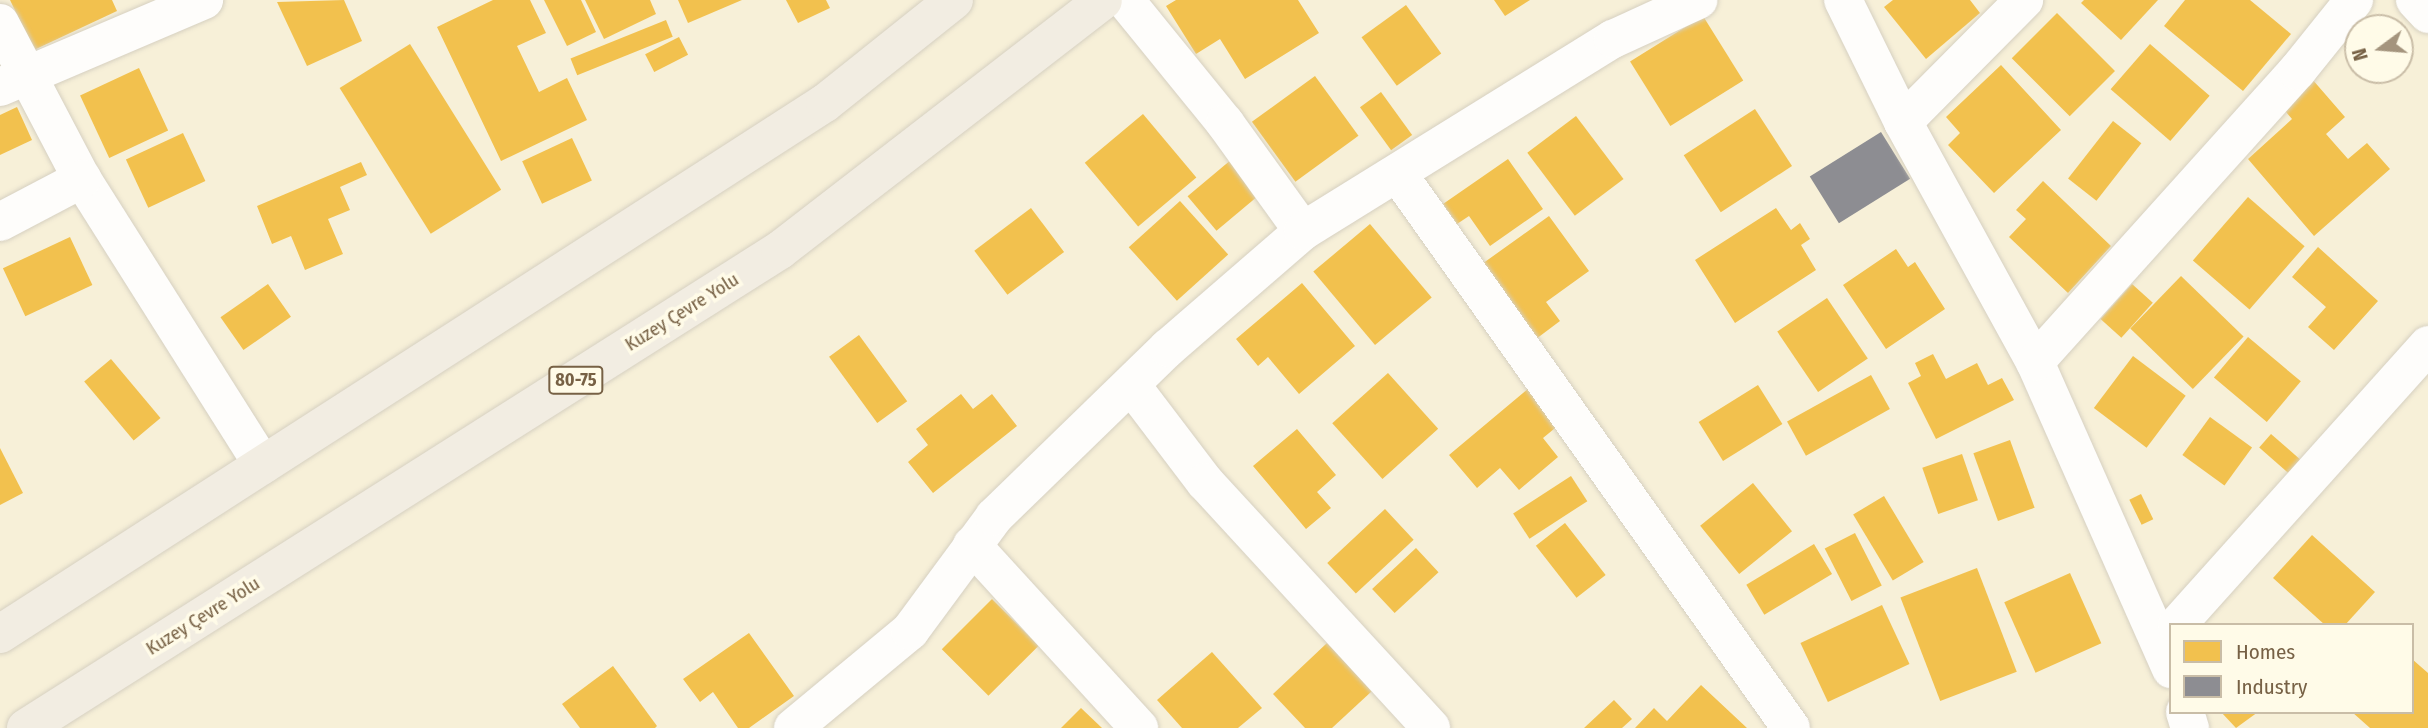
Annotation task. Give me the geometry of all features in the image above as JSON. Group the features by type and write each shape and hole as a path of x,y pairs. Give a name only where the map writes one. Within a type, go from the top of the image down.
{"highway":[{"path":"0,634 825,103 954,0"},
{"name":"Kuzey Çevre Yolu","path":"26,728 780,250 1103,0"}],"street":[{"path":"13,81 204,0"},
{"path":"1125,0 1225,123 1303,231"},
{"path":"793,728 910,631 994,517 1132,386 1168,348 1303,231 1614,39 1698,0"},
{"path":"1843,0 1903,122 2035,362 2169,640"},
{"path":"1903,122 2024,0"},
{"path":"2035,362 2297,71 2354,0"},
{"path":"2416,0 2428,14"},
{"path":"0,23 13,81 82,179 263,465"},
{"path":"1398,174 1791,728"},
{"path":"0,222 82,179"},
{"path":"2187,623 2428,345"},
{"path":"1132,386 1205,482 1431,728"},
{"path":"972,545 1139,728"}],"shaded area":[{"path":"0,0 2428,0 2428,728 0,728"}],"building: Homes":[{"path":"10,0 112,0 117,11 34,50"},
{"path":"344,0 362,41 307,66 277,2"},
{"path":"493,0 530,0 546,33 517,46 539,92 567,78 587,120 501,161 437,27"},
{"path":"544,0 581,0 596,32 567,46"},
{"path":"585,0 650,0 656,14 604,39"},
{"path":"678,0 742,0 688,23"},
{"path":"786,0 826,0 830,8 798,23"},
{"path":"1176,0 1298,0 1319,33 1245,79 1220,39 1196,54 1166,6"},
{"path":"1494,0 1530,0 1505,16"},
{"path":"1893,0 1970,0 1980,13 1926,59 1884,7"},
{"path":"2084,0 2158,0 2121,40 2081,3"},
{"path":"2185,0 2250,0 2291,34 2243,91 2164,26"},
{"path":"1406,5 1441,54 1397,86 1362,37"},
{"path":"2057,13 2115,71 2070,116 2012,58"},
{"path":"1703,16 1743,80 1670,126 1630,62"},
{"path":"666,20 673,37 577,75 571,59"},
{"path":"679,37 688,55 654,72 645,54"},
{"path":"410,44 501,190 431,234 340,88"},
{"path":"2150,44 2210,96 2170,141 2111,89"},
{"path":"2001,65 2061,130 1994,193 1948,145 1960,133 1946,117"},
{"path":"139,68 168,131 109,158 80,95"},
{"path":"1315,76 1358,136 1295,182 1252,122"},
{"path":"2312,79 2345,117 2326,134 2348,159 2367,143 2390,169 2314,236 2248,159 2292,119 2281,106"},
{"path":"1381,92 1412,135 1391,150 1360,107"},
{"path":"17,107 32,140 0,155 0,115"},
{"path":"1755,109 1792,166 1721,212 1684,155"},
{"path":"1143,114 1196,178 1138,226 1085,163"},
{"path":"1576,116 1624,179 1575,216 1527,153"},
{"path":"2113,121 2141,143 2096,201 2068,179"},
{"path":"183,133 205,181 148,208 126,160"},
{"path":"572,138 592,181 542,204 522,161"},
{"path":"1232,159 1261,193 1216,231 1188,196"},
{"path":"1508,159 1543,209 1490,246 1469,216 1457,224 1443,204"},
{"path":"361,162 367,175 340,187 350,210 328,219 343,254 305,270 291,236 272,244 257,206"},
{"path":"2043,181 2111,246 2068,293 2009,237 2026,219 2016,210"},
{"path":"2248,197 2305,246 2249,310 2193,260"},
{"path":"1180,201 1228,255 1177,301 1129,247"},
{"path":"1031,208 1064,252 1007,295 974,251"},
{"path":"1776,208 1791,230 1800,223 1810,239 1801,245 1816,270 1735,323 1695,260"},
{"path":"1549,216 1589,271 1546,302 1560,321 1536,339 1482,264"},
{"path":"1370,224 1432,298 1375,345 1313,272"},
{"path":"70,237 92,285 25,316 3,268"},
{"path":"2318,247 2378,301 2334,350 2308,327 2326,307 2292,277"},
{"path":"1896,249 1908,267 1915,262 1945,309 1886,349 1843,285"},
{"path":"2181,276 2244,336 2193,389 2130,329"},
{"path":"1302,283 1355,346 1299,394 1268,357 1258,366 1236,339"},
{"path":"268,284 291,317 243,350 220,317"},
{"path":"2132,284 2153,303 2121,338 2101,319"},
{"path":"1827,298 1868,359 1818,392 1777,332"},
{"path":"859,335 907,401 877,423 829,357"},
{"path":"2248,337 2301,381 2267,422 2214,378"},
{"path":"1933,354 1946,379 1977,363 1988,385 2002,378 2014,400 1936,439 1908,383 1921,376 1915,363"},
{"path":"2133,356 2186,396 2147,448 2094,408"},
{"path":"111,359 160,418 134,440 84,381"},
{"path":"1388,373 1438,429 1382,479 1332,423"},
{"path":"1871,375 1890,409 1806,456 1787,422"},
{"path":"1758,385 1782,424 1723,461 1699,422"},
{"path":"1529,388 1560,424 1543,438 1558,457 1519,490 1500,468 1477,488 1449,455"},
{"path":"961,394 973,409 992,394 1017,426 933,493 908,462 928,445 916,429"},
{"path":"2210,417 2252,448 2224,486 2182,455"},
{"path":"1297,429 1336,475 1317,492 1331,508 1306,529 1253,466"},
{"path":"2271,434 2302,461 2290,474 2259,448"},
{"path":"2010,440 2035,508 1998,521 1973,453"},
{"path":"0,448 23,493 0,505"},
{"path":"1962,454 1978,500 1938,514 1922,468"},
{"path":"1571,476 1587,501 1529,539 1513,514"},
{"path":"1753,483 1792,531 1739,574 1700,526"},
{"path":"2141,494 2153,519 2142,525 2129,500"},
{"path":"1884,496 1924,562 1893,581 1853,515"},
{"path":"1385,509 1414,540 1356,594 1327,563"},
{"path":"1565,523 1606,575 1576,598 1536,546"},
{"path":"1855,533 1882,586 1851,601 1825,548"},
{"path":"2312,535 2375,592 2347,623 2323,623 2273,578"},
{"path":"1814,544 1832,574 1764,615 1746,585"},
{"path":"1416,548 1439,572 1395,613 1372,589"},
{"path":"1977,568 2017,672 1940,701 1900,597"},
{"path":"2070,573 2101,643 2036,673 2004,602"},
{"path":"992,599 1039,646 988,696 942,649"},
{"path":"1882,605 1909,664 1828,702 1800,643"},
{"path":"749,633 794,696 749,728 738,728 713,692 700,702 683,679"},
{"path":"1327,643 1372,691 1332,728 1305,728 1273,694"},
{"path":"1212,652 1262,708 1238,728 1182,728 1157,700"},
{"path":"2414,661 2428,673 2428,728 2370,728 2354,714 2414,714"},
{"path":"613,666 657,726 655,728 580,728 562,704"},
{"path":"1701,685 1747,728 1635,728 1654,708 1667,721"},
{"path":"1614,700 1632,719 1622,728 1584,728"},
{"path":"1081,708 1102,728 1061,728"},
{"path":"2223,714 2255,714 2236,728"}],"building: Industry":[{"path":"1881,132 1910,179 1839,223 1810,177"}]}
